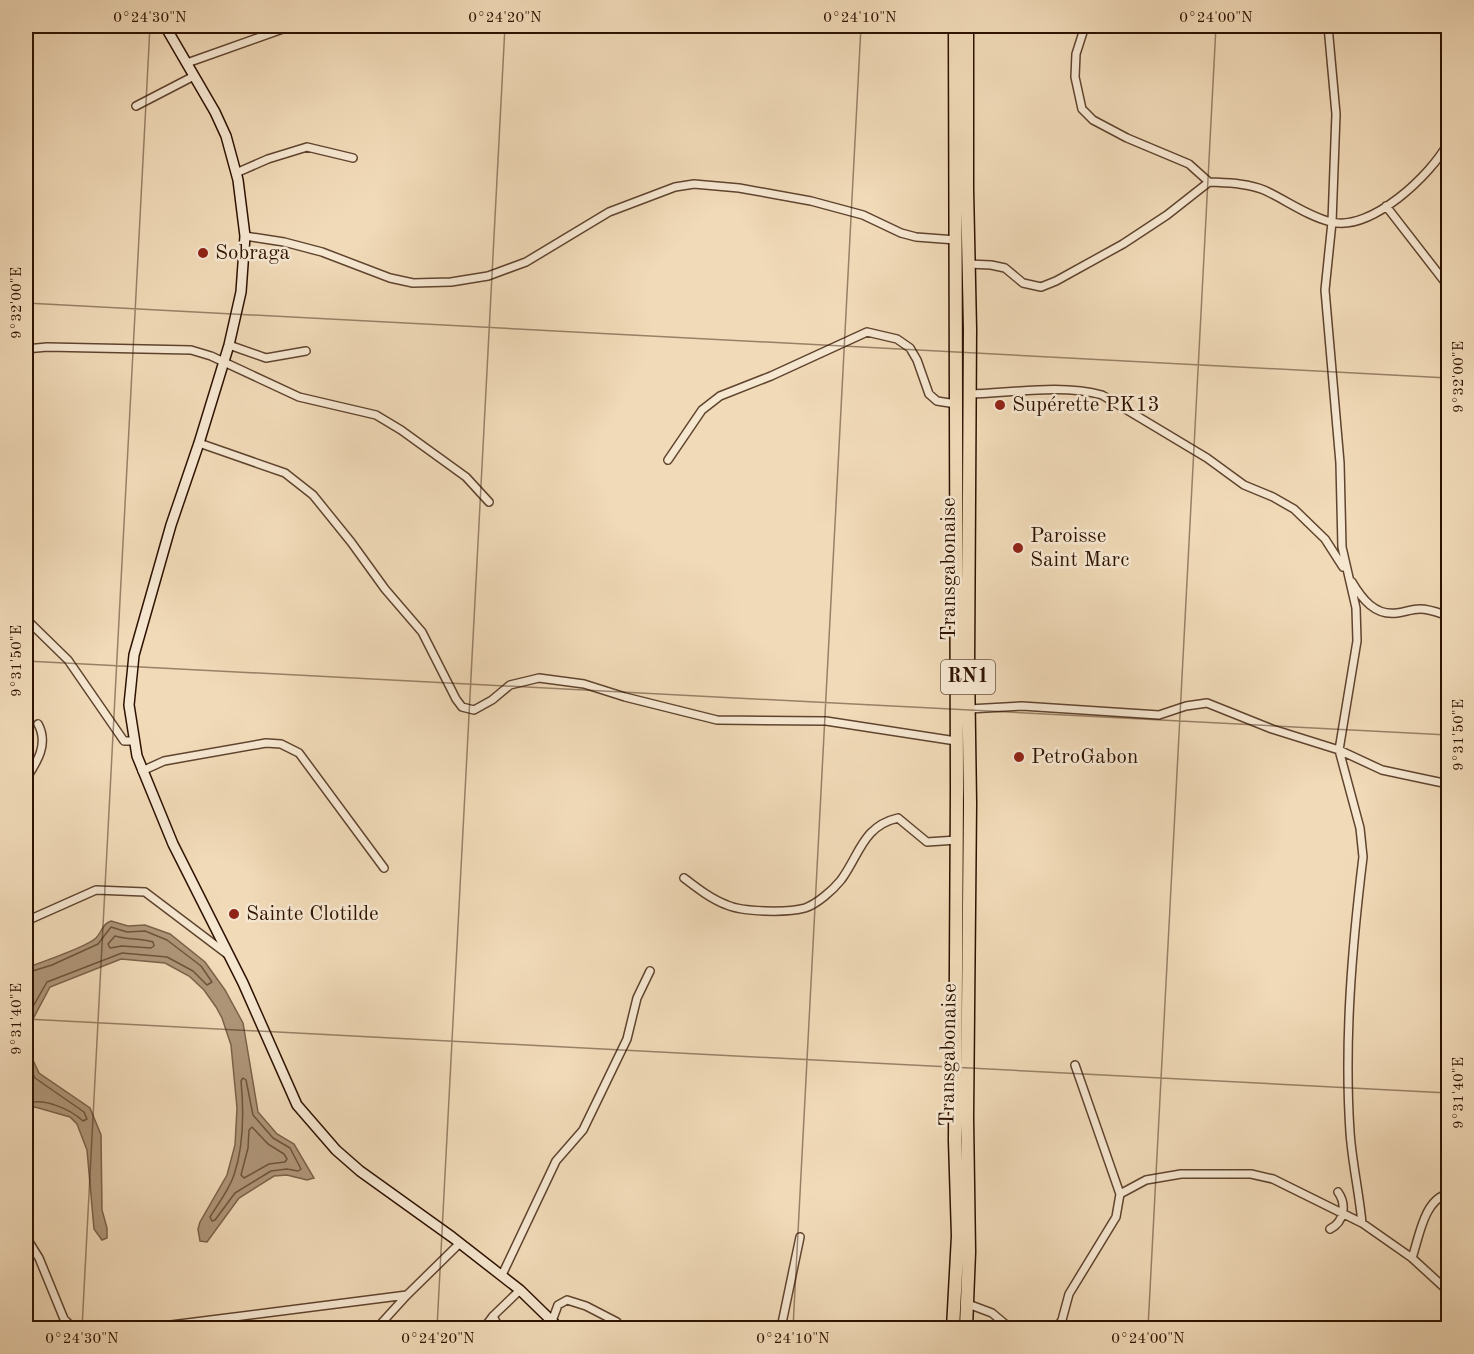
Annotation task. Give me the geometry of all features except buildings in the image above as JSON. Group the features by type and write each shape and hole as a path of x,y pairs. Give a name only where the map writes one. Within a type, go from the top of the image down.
{"highway":[{"name":"Transgabonaise","path":"953,1329 958,1236 955,1141 957,405 955,26"},
{"name":"Transgabonaise","path":"966,1329 969,1252 967,1154 969,394 967,26"}],"street":[{"path":"165,26 215,112 226,136 242,200 245,236 241,292 230,345 171,525 134,655 129,705 134,741 142,771 173,844 229,955 297,1106 336,1150 360,1171 502,1275 556,1325"},
{"path":"187,63 291,26"},
{"path":"1085,26 1076,54 1074,77 1082,110 1093,120 1127,138 1189,164 1209,182 1262,189 1332,222 1345,223 1360,220 1386,206 1416,184 1448,144"},
{"path":"1328,26 1336,114 1332,222 1324,290 1340,463 1342,547 1356,608 1357,641 1339,750 1363,843 1349,1031 1350,1129 1362,1223"},
{"path":"136,106 194,76"},
{"path":"236,173 268,159 307,147 353,158"},
{"path":"968,264 1005,268 1023,282 1041,287 1123,244 1167,215 1209,182"},
{"path":"245,236 322,252 390,278 412,283 451,282 488,276 526,262 609,212 675,188 694,184 739,188 811,201 863,215 901,233 916,237 956,240"},
{"path":"1386,206 1449,286"},
{"path":"668,460 702,410 720,396 771,376 867,332 897,339 910,348 929,393 937,401 957,405"},
{"path":"230,345 266,358 306,351"},
{"path":"26,349 47,347 191,350 211,356 299,397 376,415 401,430 466,477 489,502"},
{"path":"969,394 1088,391 1102,395 1207,458 1244,485 1294,509 1325,539 1362,599 1373,608 1396,613 1409,609 1423,609 1449,616"},
{"path":"199,443 285,474 313,495 385,589 422,632 456,699 469,710 479,708 510,685 539,678 584,684 625,697 717,720 826,721 956,741"},
{"path":"26,619 68,660 124,741 134,741"},
{"path":"969,708 1022,706 1159,715 1186,706 1207,703 1272,729 1339,750 1382,770 1449,784"},
{"path":"26,779 42,751 42,731 38,724"},
{"path":"142,771 164,761 266,743 292,748 299,753 384,868"},
{"path":"684,878 727,906 746,909 793,910 806,908 840,881 864,840 885,821 898,818 906,822 927,842 957,840"},
{"path":"26,919 96,890 145,892 229,955"},
{"path":"502,1275 556,1161 583,1130 627,1039 637,998 650,971"},
{"path":"1057,1329 1062,1320 1069,1294 1116,1217 1120,1194 1075,1065"},
{"path":"1120,1194 1140,1182 1181,1174 1251,1174 1273,1179 1362,1223 1412,1258 1449,1291"},
{"path":"1330,1229 1339,1222 1343,1213 1343,1201 1338,1192"},
{"path":"1412,1258 1429,1207 1435,1200 1449,1194"},
{"path":"26,1237 39,1258 63,1319 73,1329"},
{"path":"781,1329 800,1237"},
{"path":"377,1329 407,1295 460,1243"},
{"path":"484,1329 493,1316 520,1290"},
{"path":"147,1329 407,1295"},
{"path":"556,1325 558,1305 567,1300 586,1306 617,1322"},
{"path":"968,1304 992,1313 1010,1329"},
{"path":"493,1316 499,1329"}],"water":[{"path":"111,921 128,926 145,925 170,934 205,962 225,990 243,1023 258,1112 277,1134 294,1144 314,1178 307,1180 287,1175 274,1176 239,1198 207,1242 200,1241 198,1229 227,1175 235,1145 237,1108 231,1045 222,1018 204,990 189,976 165,963 121,959 50,987 33,1019 32,1058 39,1073 90,1108 101,1135 102,1210 107,1238 102,1240 94,1229 87,1150 77,1124 70,1117 35,1107 26,1110 26,968 91,942"}],"place":[{"name":"Sobraga","path":"203,253"},
{"name":"Supérette PK13","path":"1000,405"},
{"name":"Paroisse Saint Marc","path":"1018,548"},
{"name":"PetroGabon","path":"1019,757"},
{"name":"Sainte Clotilde","path":"234,914"}]}
